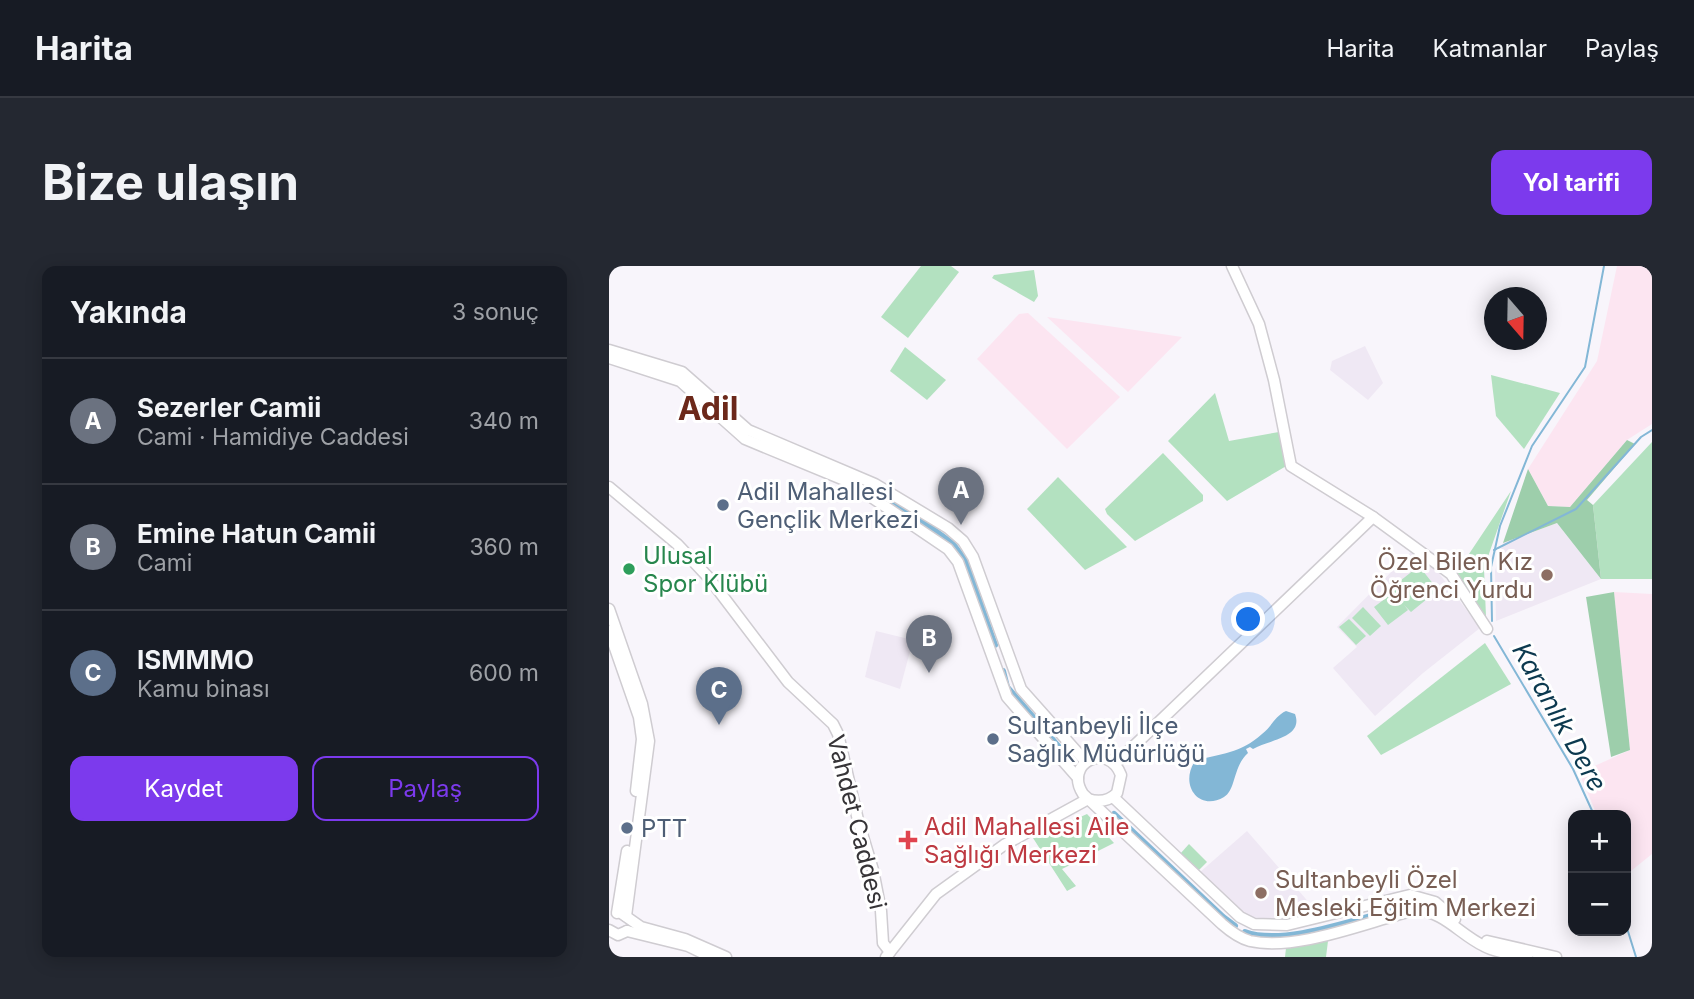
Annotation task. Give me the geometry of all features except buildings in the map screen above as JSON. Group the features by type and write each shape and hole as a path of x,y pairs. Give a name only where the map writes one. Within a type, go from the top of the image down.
{"street":[{"path":"1232,266 1259,324 1291,466 1373,517 1451,574 1487,629"},
{"path":"609,350 682,372 748,430 857,481 948,528 968,548 1016,680 1026,697 1086,762"},
{"path":"609,358 680,381 751,442 857,481 937,539 954,556 1007,697 1078,778"},
{"path":"707,394 708,406"},
{"name":"Vahdet Caddesi","path":"609,487 677,544 709,578 788,682 833,724 838,734 855,809 873,870 881,911 883,943 888,955"},
{"path":"1115,764 1373,517"},
{"path":"609,609 642,704 649,741 620,916"},
{"path":"609,631 639,717 642,739 620,916 627,931"},
{"path":"991,656 1009,659"},
{"path":"888,955 936,894 1004,845 1089,799 1101,802 1113,797 1120,787 1121,775 1110,760 1098,758 1086,762 1078,778 1079,788 1089,799 1221,924 1238,936 1259,942 1287,943 1405,913 1430,911 1484,946 1527,957"},
{"path":"1113,797 1243,919 1254,925 1295,924 1410,895 1435,902 1472,933 1490,943 1556,957"},
{"path":"620,916 641,927 700,944 726,957"},
{"path":"1238,936 1243,919"},
{"path":"611,935 627,931 688,946 711,957"}],"shaded area":[{"path":"1617,266 1652,266 1652,424 1627,440 1570,507 1548,506 1528,469 1597,361"},
{"path":"1028,313 1120,397 1067,449 977,359 1019,314"},
{"path":"1047,317 1182,337 1128,392"},
{"path":"1365,346 1383,383 1368,400 1330,370 1332,361"},
{"name":"Özel Bilen Kız Öğrenci Yurdu","path":"1557,523 1601,579 1496,621 1495,571 1503,543"},
{"path":"1411,552 1438,572 1480,628 1423,673 1375,716 1333,668 1357,647 1337,627"},
{"path":"1614,592 1652,594 1652,854 1631,871 1631,810 1595,810 1579,773 1630,750"},
{"path":"876,631 913,640 900,689 865,677"},
{"name":"Sultanbeyli Özel Mesleki Eğitim Merkezi","path":"1247,831 1318,913 1286,920 1249,917 1199,873"}],"green space":[{"path":"921,266 951,266 959,272 908,338 881,317"},
{"path":"1034,270 1038,296 1034,302 992,278 994,275"},
{"path":"905,347 946,380 927,400 890,371"},
{"path":"1491,375 1560,393 1524,449 1496,416"},
{"path":"1215,393 1229,441 1279,432 1288,465 1227,501 1168,441"},
{"path":"1627,440 1635,444 1587,500 1593,505 1601,579 1557,523 1503,543 1528,469 1548,506 1570,507"},
{"path":"1652,442 1652,579 1601,579 1593,505"},
{"path":"1163,453 1203,495 1203,501 1135,541 1105,509"},
{"path":"1058,477 1127,547 1085,570 1027,509"},
{"path":"1511,491 1484,568 1486,617 1482,618 1455,575"},
{"path":"1419,566 1438,590 1411,612 1404,605 1408,610 1388,625 1374,607 1394,592 1391,588"},
{"path":"1614,592 1630,750 1611,757 1586,597"},
{"path":"1363,607 1381,626 1370,636 1352,618"},
{"path":"1349,619 1366,636 1356,645 1339,627"},
{"path":"1485,643 1511,684 1381,755 1367,736"},
{"path":"1087,814 1114,843 1062,869 1076,886 1067,891 1033,838"},
{"path":"1189,844 1207,862 1198,871 1180,854"},
{"path":"1328,941 1326,957 1285,957 1286,948"}],"water":[{"path":"1286,711 1295,714 1294,728 1283,737 1253,749 1246,749 1248,753 1240,764 1228,794 1215,801 1207,801 1194,794 1189,779 1195,761 1246,746"}],"waterway":[{"name":"Karanlık Dere","path":"1492,621 1491,567 1500,526 1532,446 1585,367 1604,266"},
{"path":"1494,550 1576,509 1641,437 1652,430"},
{"path":"865,488 911,513 953,544 965,560 995,645"},
{"name":"Karanlık Dere","path":"1494,636 1573,769 1592,810"},
{"path":"1003,671 1007,687 1065,754"},
{"path":"1114,814 1235,926"},
{"path":"1245,932 1279,936 1298,934 1393,910"},
{"name":"Karanlık Dere","path":"1629,936 1636,957"}],"place":[{"name":"Adil Mahallesi Gençlik Merkezi","path":"723,505"},
{"name":"Sezerler Camii","path":"961,525"},
{"name":"Ulusal Spor Klübü","path":"629,569"},
{"name":"Özel Bilen Kız Öğrenci Yurdu","path":"1547,575"},
{"name":"Emine Hatun Camii","path":"929,673"},
{"name":"ISMMMO","path":"719,725"},
{"name":"Sultanbeyli İlçe Sağlık Müdürlüğü","path":"993,739"},
{"name":"PTT","path":"627,828"},
{"name":"Adil Mahallesi Aile Sağlığı Merkezi","path":"908,840"},
{"name":"Sultanbeyli Özel Mesleki Eğitim Merkezi","path":"1261,893"}],"district":[{"name":"Adil","path":"708,408"}]}
